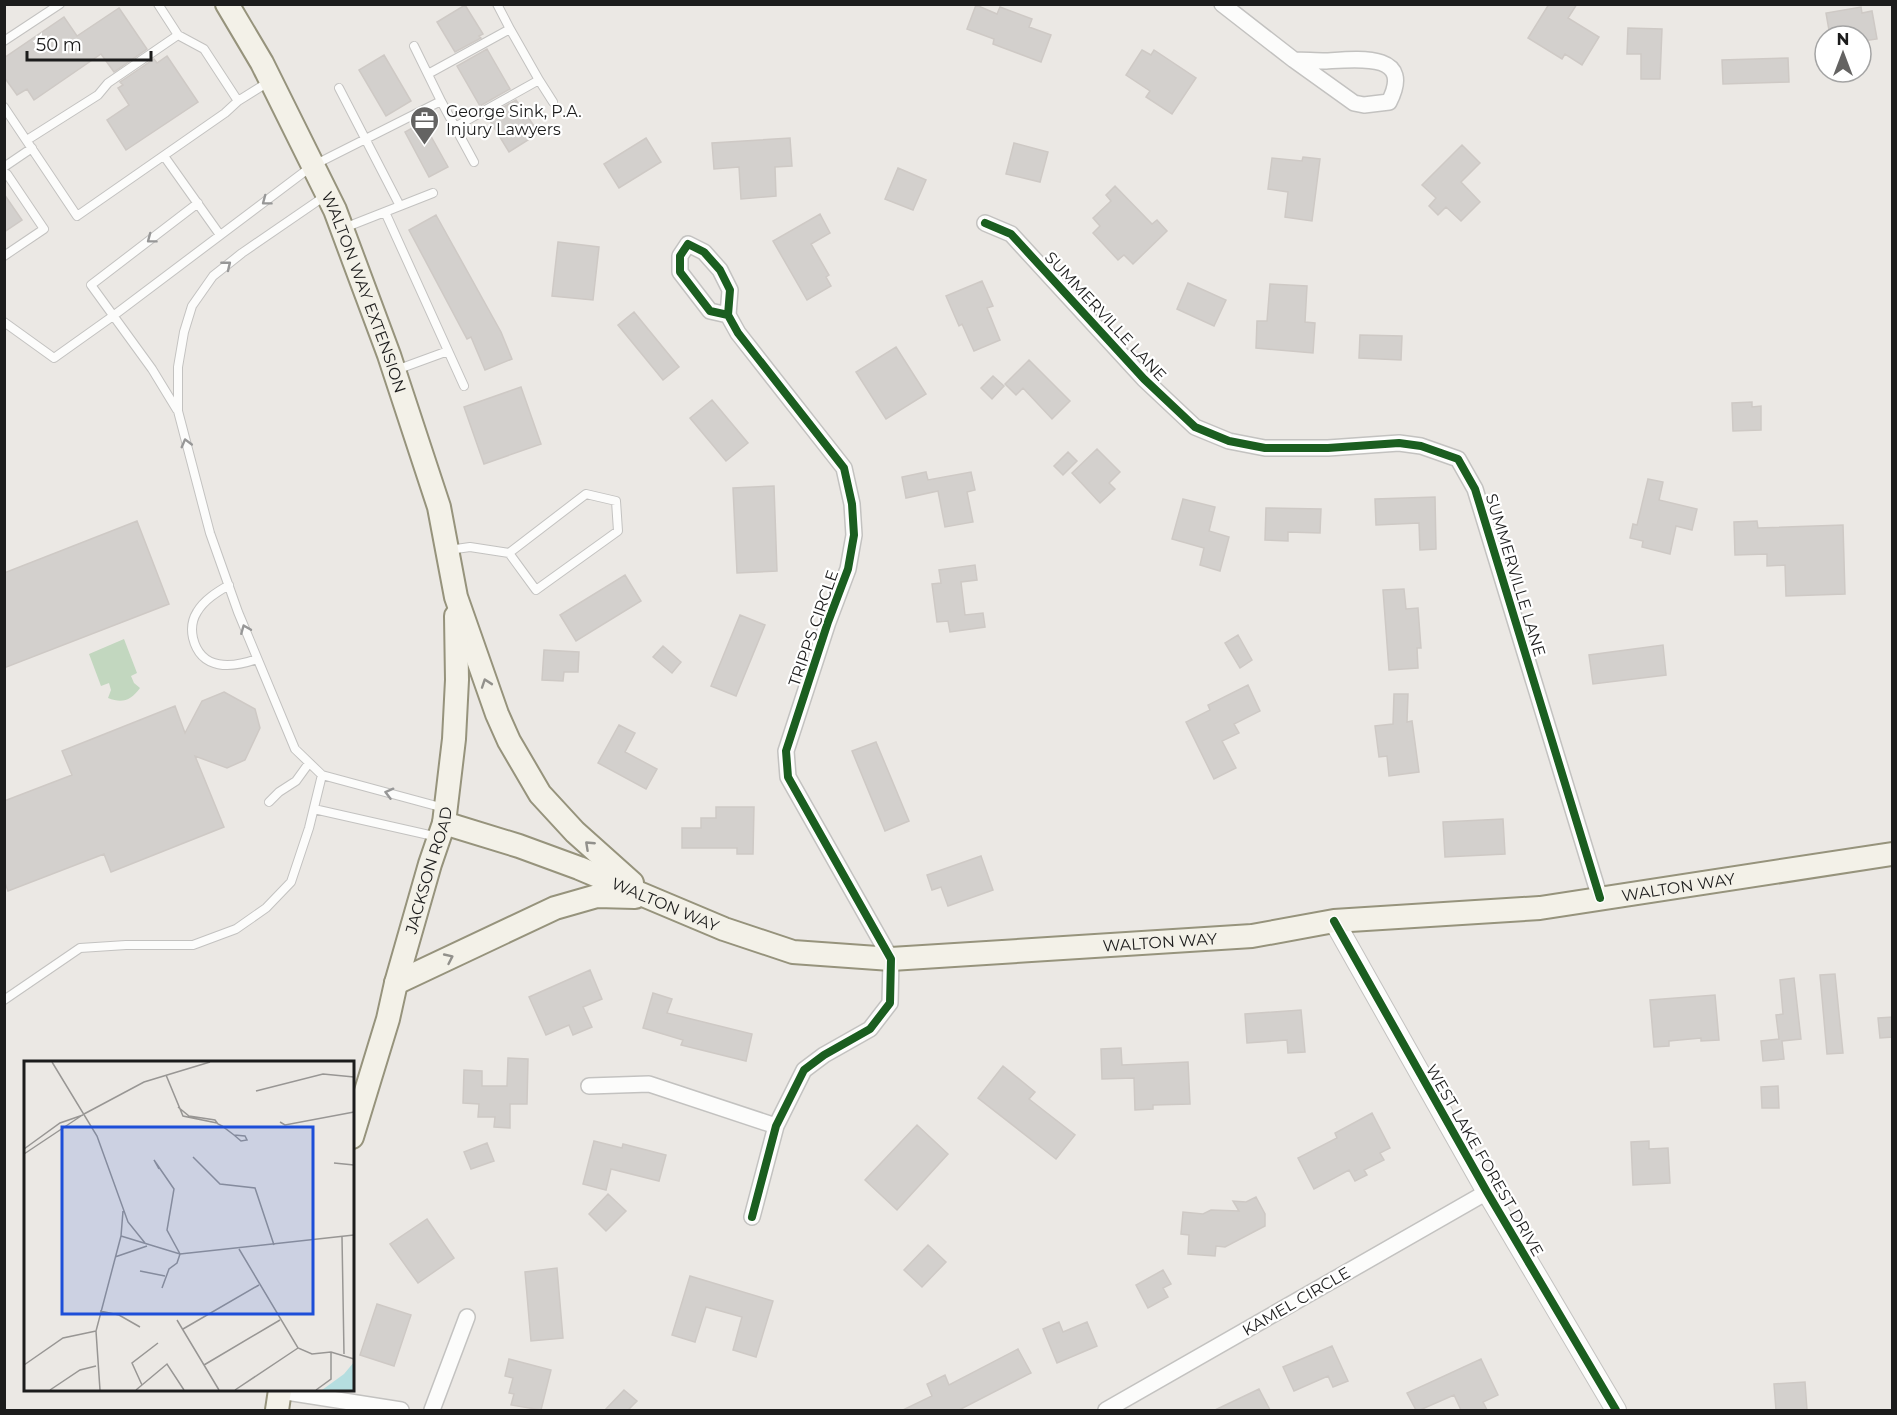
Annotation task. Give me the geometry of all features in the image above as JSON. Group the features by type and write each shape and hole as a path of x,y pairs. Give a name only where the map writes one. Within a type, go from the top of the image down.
{"main road":[{"name":"WALTON WAY EXTENSION","path":"227,4 271,81 328,194 342,228 394,371 439,507 456,597"},
{"name":"JACKSON ROAD","path":"354,1130 443,822 454,739 458,680 456,597"},
{"path":"456,597 497,714 509,741 540,794 575,832 649,898"},
{"name":"WALTON WAY","path":"443,822 579,868 724,929 793,952 891,959 1252,936 1334,921 1540,908 1893,854"},
{"path":"396,983 555,908 597,896 649,898"}],"street":[{"path":"1222,4 1294,60 1354,103 1364,105 1389,102 1394,92 1396,78 1392,69 1380,62 1353,59 1294,60"},
{"name":"SUMMERVILLE LANE","path":"985,223 1011,234 1144,379 1195,427 1229,441 1265,448 1328,448 1399,443 1421,446 1458,459 1475,489 1600,898"},
{"name":"TRIPPS CIRCLE","path":"728,315 738,333 844,468 852,504 854,535 850,558 786,751 788,777 891,959"},
{"name":"WEST LAKE FOREST DRIVE","path":"1334,921 1486,1192 1616,1410"},
{"path":"752,1217 776,1126 804,1070 824,1054 870,1029 890,1003 891,959"},
{"path":"589,1086 649,1084 776,1126"},
{"name":"KAMEL CIRCLE","path":"1106,1410 1486,1192"},
{"path":"432,1410 466,1317"},
{"path":"279,1397 401,1410"}],"lane":[{"path":"4,41 60,4"},
{"path":"158,4 178,35 204,49 238,101"},
{"path":"497,4 553,102"},
{"path":"428,75 510,28"},
{"path":"27,140 98,95 108,83 178,35"},
{"path":"414,46 474,162"},
{"path":"455,127 539,80"},
{"path":"4,107 77,216 225,113 238,101 271,81"},
{"path":"339,88 400,206"},
{"path":"4,322 54,358 312,166 441,101"},
{"path":"4,256 44,230 5,171 32,148"},
{"path":"164,156 220,235"},
{"path":"342,228 433,193"},
{"path":"328,194 242,253 213,276 207,284 192,306 184,332 178,367 178,411 210,533 257,659 295,749 322,775 443,822"},
{"path":"178,411 152,369 91,285 198,203"},
{"path":"385,212 464,386"},
{"path":"394,371 448,351"},
{"path":"447,550 471,548 509,553 586,494 616,501 618,531 536,590 509,553"},
{"path":"229,585 198,610 191,632 195,644 201,656 212,663 241,665 257,659"},
{"path":"269,802 296,781 309,763"},
{"path":"4,1000 80,948 193,945 236,929 266,908 291,882 322,775"},
{"path":"314,809 443,822"}],"green space":[{"path":"124,639 137,673 131,676 140,688 130,698 118,701 108,698 111,690 109,683 101,686 89,654"}],"building":[{"path":"1549,4 1577,4 1568,18 1599,37 1582,65 1565,54 1562,59 1528,38"},
{"path":"465,5 483,34 479,36 481,38 455,52 437,22"},
{"path":"976,5 997,14 1000,7 1032,19 1029,27 1051,35 1041,62 993,44 994,39 967,29"},
{"path":"1861,7 1862,13 1872,11 1877,39 1873,40 1873,24 1828,24 1826,13"},
{"path":"119,8 147,49 114,72 101,54 34,100 27,89 17,95 4,77 4,58 64,17 77,36"},
{"path":"1628,28 1662,29 1660,79 1641,79 1641,54 1627,54"},
{"path":"487,49 510,89 480,106 457,66"},
{"path":"1142,50 1151,55 1154,50 1196,78 1172,114 1146,97 1150,91 1126,75"},
{"path":"384,55 411,101 386,116 359,70"},
{"path":"167,56 198,102 126,150 107,120 129,105 118,88 123,85 120,82 154,59 157,63"},
{"path":"1788,58 1789,82 1723,84 1722,60"},
{"path":"516,100 539,133 509,152 487,116"},
{"path":"423,122 448,167 429,177 405,132"},
{"path":"646,138 661,162 619,188 604,164"},
{"path":"790,138 792,166 775,167 776,196 741,199 739,167 714,169 712,143"},
{"path":"1014,143 1048,152 1040,182 1006,174"},
{"path":"1462,145 1480,163 1461,182 1480,202 1461,221 1446,207 1438,215 1429,206 1436,198 1422,185"},
{"path":"1303,157 1320,159 1312,221 1285,217 1288,192 1268,189 1272,158 1302,161"},
{"path":"898,168 926,180 913,210 885,199"},
{"path":"1115,186 1152,224 1157,220 1167,231 1133,264 1124,255 1118,260 1093,233 1100,226 1093,218 1111,201 1106,195"},
{"path":"4,194 22,220 4,232"},
{"path":"820,214 830,233 811,244 829,275 826,277 831,286 807,300 773,241"},
{"path":"436,215 501,332 512,359 485,370 471,337 467,339 409,230"},
{"path":"558,242 599,247 593,300 552,296"},
{"path":"982,281 993,306 987,308 1000,340 974,351 962,324 959,326 946,296"},
{"path":"1188,283 1226,300 1214,326 1177,309"},
{"path":"1270,284 1307,286 1305,322 1315,323 1313,353 1256,348 1257,321 1267,321"},
{"path":"634,312 679,367 663,380 618,325"},
{"path":"1360,335 1402,336 1401,360 1359,358"},
{"path":"896,347 926,394 886,419 856,372"},
{"path":"1029,360 1070,401 1052,419 1023,388 1016,395 1005,384"},
{"path":"993,376 1004,386 992,399 981,388"},
{"path":"521,387 541,444 484,464 464,407"},
{"path":"712,400 748,443 726,461 690,418"},
{"path":"1752,402 1752,407 1761,406 1761,430 1733,431 1732,403"},
{"path":"1097,449 1120,472 1109,483 1115,489 1100,503 1072,473"},
{"path":"1068,452 1077,461 1063,475 1054,466"},
{"path":"926,472 928,480 971,472 975,490 967,492 973,522 945,527 938,491 906,498 902,477"},
{"path":"1648,479 1663,482 1659,500 1697,509 1692,530 1676,526 1670,554 1642,547 1643,541 1630,538 1633,524 1637,525"},
{"path":"774,486 777,571 737,573 733,488"},
{"path":"1435,497 1436,549 1420,550 1419,523 1376,525 1375,499"},
{"path":"1183,499 1215,507 1209,531 1229,537 1220,571 1200,565 1204,548 1172,539"},
{"path":"1266,508 1321,509 1320,533 1288,532 1288,541 1265,540"},
{"path":"137,521 169,604 4,668 4,573"},
{"path":"1757,521 1758,528 1843,525 1845,594 1786,596 1785,565 1767,566 1767,554 1735,555 1734,522"},
{"path":"975,565 977,580 961,582 965,615 983,613 985,627 950,632 948,621 937,622 932,584 941,583 939,570"},
{"path":"625,575 641,601 576,641 560,615"},
{"path":"1404,589 1406,609 1418,608 1421,648 1417,648 1418,668 1389,670 1383,590"},
{"path":"740,615 765,625 736,696 711,686"},
{"path":"1238,635 1252,660 1240,668 1225,643"},
{"path":"1663,645 1666,675 1593,684 1589,655"},
{"path":"663,646 681,662 672,673 653,657"},
{"path":"544,650 579,652 578,672 564,672 563,681 542,680"},
{"path":"1248,685 1260,711 1234,724 1239,733 1222,741 1236,768 1214,779 1186,722 1210,710 1208,705"},
{"path":"224,692 255,709 260,728 245,760 227,768 195,756 224,827 111,872 104,854 8,891 4,880 4,801 72,775 62,751 175,706 185,733 202,701"},
{"path":"1394,694 1408,694 1407,722 1412,721 1419,772 1389,776 1387,756 1379,757 1375,726 1393,724"},
{"path":"619,725 635,733 625,752 657,769 646,789 598,763"},
{"path":"876,742 909,821 885,831 852,751"},
{"path":"716,807 754,807 753,854 737,854 737,848 682,848 682,828 701,828 701,818 716,818"},
{"path":"1503,819 1505,854 1445,857 1443,822"},
{"path":"981,856 993,890 948,906 941,887 932,890 927,875"},
{"path":"590,970 602,999 583,1007 592,1027 573,1035 569,1025 546,1035 529,997"},
{"path":"1835,974 1843,1053 1827,1054 1820,975"},
{"path":"1794,978 1801,1039 1782,1041 1784,1059 1763,1061 1761,1041 1779,1039 1776,1015 1783,1014 1780,980"},
{"path":"653,993 672,999 667,1013 752,1034 746,1061 681,1045 683,1040 643,1028"},
{"path":"1715,995 1719,1040 1701,1041 1701,1038 1669,1041 1669,1046 1654,1047 1650,1000"},
{"path":"1301,1010 1305,1052 1288,1053 1287,1040 1247,1043 1245,1014"},
{"path":"1893,1017 1893,1037 1880,1038 1878,1018"},
{"path":"1121,1048 1122,1065 1188,1062 1190,1104 1153,1105 1153,1109 1135,1110 1134,1078 1102,1079 1101,1049"},
{"path":"508,1058 528,1059 527,1104 510,1104 510,1128 494,1127 495,1117 478,1117 479,1104 463,1103 464,1070 482,1071 482,1086 507,1086"},
{"path":"1003,1066 1035,1092 1029,1099 1075,1135 1056,1159 978,1098"},
{"path":"1778,1086 1779,1108 1762,1108 1761,1087"},
{"path":"1372,1113 1390,1148 1380,1153 1384,1160 1364,1170 1367,1175 1355,1181 1349,1170 1314,1189 1298,1158 1337,1138 1335,1133"},
{"path":"917,1125 948,1154 897,1210 865,1180"},
{"path":"594,1141 622,1148 623,1144 666,1155 659,1181 611,1169 606,1190 583,1184"},
{"path":"1649,1141 1649,1149 1668,1148 1670,1183 1633,1185 1631,1142"},
{"path":"487,1143 494,1161 471,1169 464,1152"},
{"path":"608,1194 626,1211 606,1231 589,1214"},
{"path":"1256,1197 1265,1214 1265,1226 1225,1247 1216,1246 1215,1256 1188,1254 1189,1235 1181,1234 1183,1212 1203,1214 1211,1210 1239,1211 1233,1201 1246,1202"},
{"path":"427,1219 454,1258 418,1283 390,1244"},
{"path":"928,1245 946,1262 922,1287 904,1270"},
{"path":"557,1268 563,1338 531,1341 525,1272"},
{"path":"1163,1270 1171,1284 1163,1288 1168,1297 1148,1308 1136,1285"},
{"path":"690,1276 773,1301 756,1357 733,1350 742,1317 706,1307 695,1342 672,1335"},
{"path":"377,1304 411,1315 394,1366 360,1355"},
{"path":"1059,1322 1063,1332 1087,1322 1097,1346 1057,1363 1043,1329"},
{"path":"1332,1346 1348,1381 1333,1387 1328,1376 1294,1391 1283,1367"},
{"path":"1018,1349 1031,1373 959,1410 903,1410 932,1396 927,1384 945,1375 949,1385"},
{"path":"509,1359 551,1370 541,1410 511,1405 514,1394 509,1393 513,1378 505,1376"},
{"path":"1481,1359 1498,1395 1483,1402 1487,1410 1461,1410 1454,1395 1416,1410 1407,1393"},
{"path":"1805,1382 1807,1410 1776,1410 1774,1384"},
{"path":"1259,1389 1270,1410 1215,1410"},
{"path":"624,1390 637,1401 628,1410 605,1410"}],"cycle path":[{"path":"985,223 1011,234 1144,379 1195,427 1229,441 1265,448 1328,448 1399,443 1421,446 1458,459 1475,489 1600,898"},
{"path":"728,315 710,311 680,272 680,256 688,244 704,252 720,270 730,290 728,315 738,333 844,468 852,504 854,535 848,569 828,622 786,751 788,777 891,959 890,1003 870,1029 824,1055 804,1070 776,1126 752,1217"},
{"path":"1334,921 1487,1192 1616,1410"}],"place":[{"name":"George Sink, P.A. Injury Lawyers","path":"425,146"}]}
